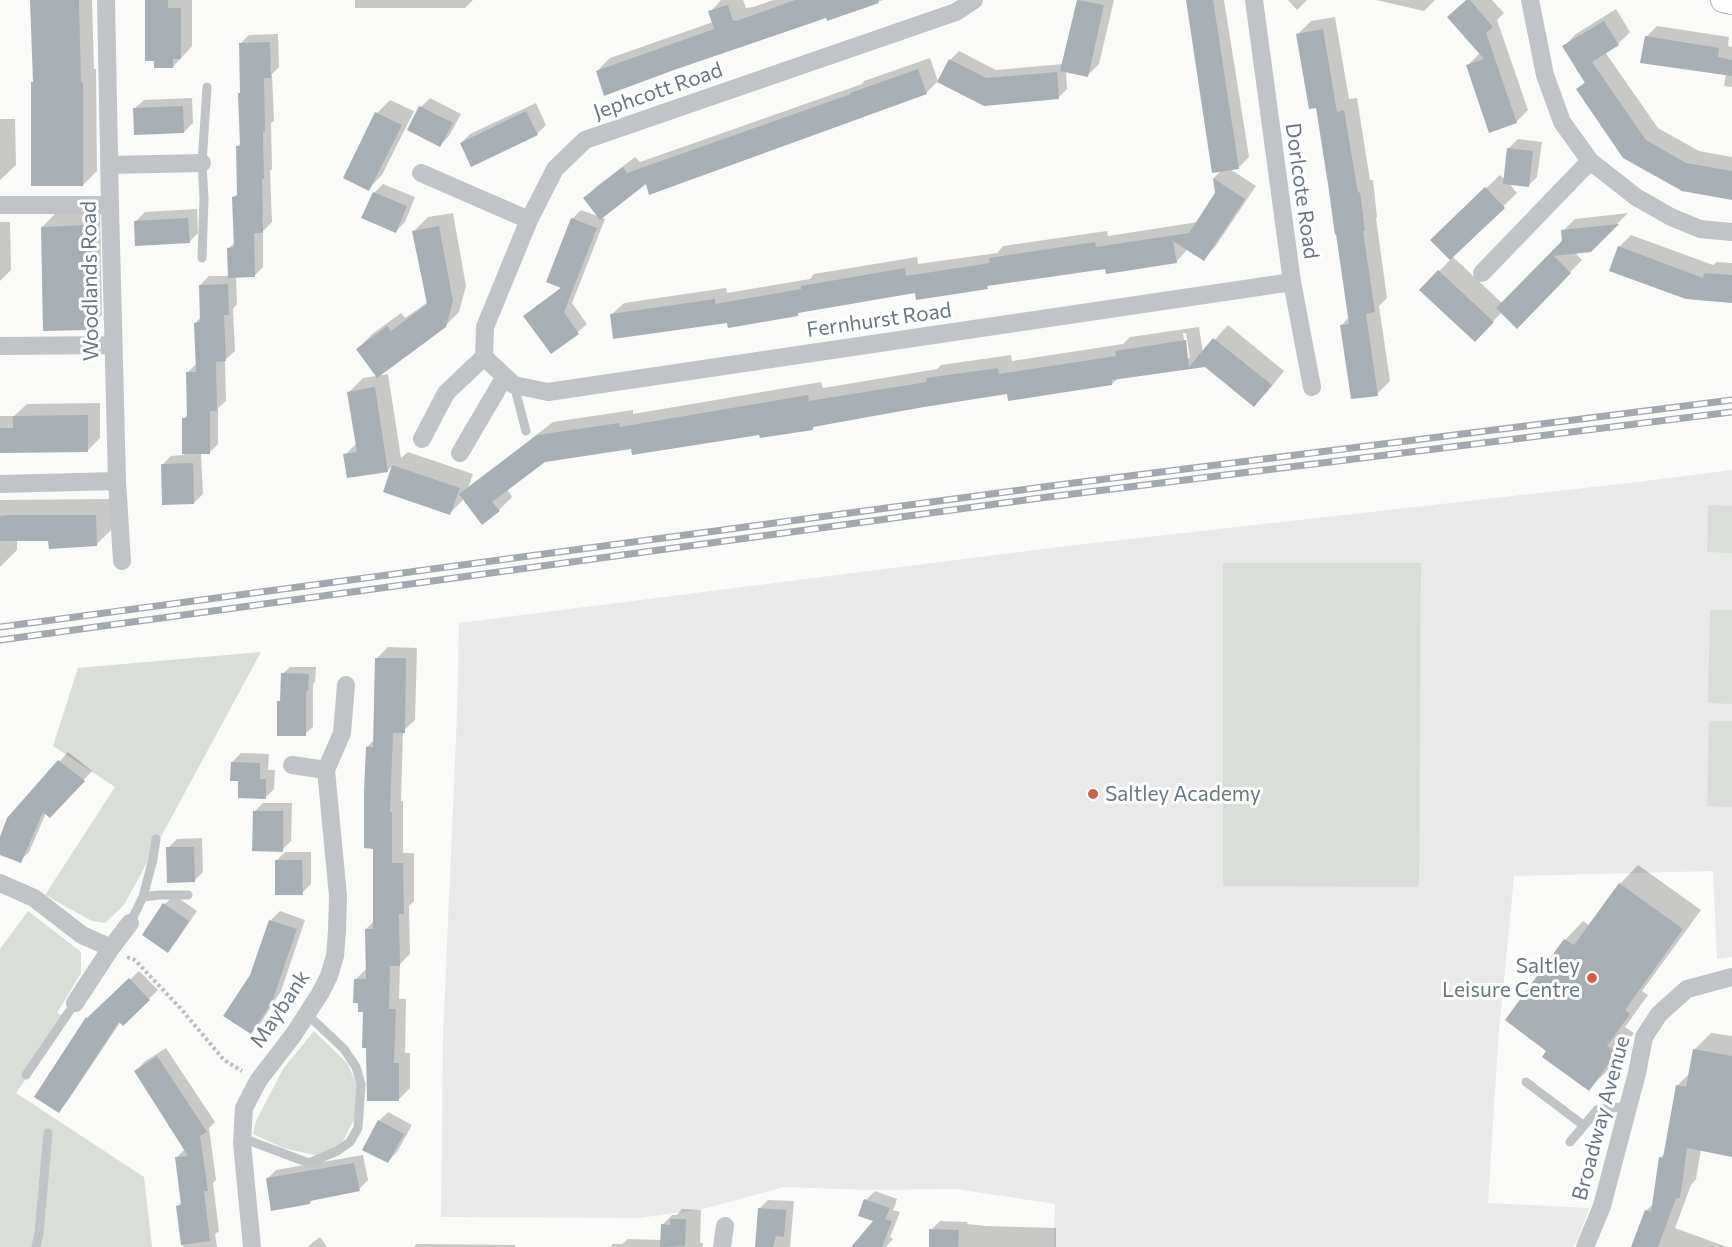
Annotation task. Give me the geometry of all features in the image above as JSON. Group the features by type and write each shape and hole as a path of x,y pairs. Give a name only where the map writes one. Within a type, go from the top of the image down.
{"street":[{"name":"Woodlands Road","path":"106,0 117,481 122,561"},
{"name":"Jephcott Road","path":"484,357 485,327 529,220 555,169 585,140 956,12 974,0"},
{"name":"Dorlcote Road","path":"1254,0 1292,282 1312,387"},
{"path":"1530,0 1545,75 1562,122 1590,161 1636,197 1671,217 1700,229 1732,232"},
{"path":"1724,0 1732,2"},
{"path":"1482,273 1590,161"},
{"path":"110,165 202,163"},
{"path":"421,173 529,220"},
{"path":"0,206 110,205"},
{"name":"Fernhurst Road","path":"509,381 548,392 1292,282"},
{"path":"0,346 114,345"},
{"path":"422,439 446,393 484,357 509,381 459,453"},
{"path":"0,484 117,481"},
{"name":"Maybank","path":"252,1247 242,1138 244,1108 258,1081 321,992 335,956 338,896 326,770 342,733 346,685"},
{"path":"292,765 326,770"},
{"path":"0,883 34,898 82,935 111,948"},
{"path":"75,1003 130,923"},
{"name":"Broadway Avenue","path":"1585,1247 1602,1206 1644,1037 1659,1014 1687,989 1732,977"},
{"path":"722,1247 725,1226"}],"lane":[{"path":"202,258 204,199 202,163 207,87"},
{"path":"509,381 526,432"},
{"path":"130,923 143,897 156,839"},
{"path":"143,897 188,895"},
{"path":"26,1075 75,1003"},
{"path":"242,1138 309,1163 337,1151 350,1142 358,1128 361,1084 356,1067 344,1049 307,1014"},
{"path":"1526,1082 1583,1125"},
{"path":"1570,1142 1597,1110 1628,1106"},
{"path":"36,1247 48,1133"}],"path":[{"path":"111,948 135,960 182,1010 224,1060 258,1081"}],"shaded area":[{"name":"Saltley Academy","path":"1732,470 1732,957 1717,959 1713,871 1514,876 1498,1042 1488,1203 1589,1208 1573,1247 1054,1247 1055,1204 956,1189 868,1190 784,1187 703,1209 639,1218 441,1217 443,1036 459,623 1059,547"},
{"path":"1708,505 1732,506 1732,553 1707,552"},
{"path":"1223,563 1421,563 1419,887 1223,886"},
{"path":"1710,610 1732,610 1732,704 1708,703"},
{"path":"261,652 124,905 105,923 92,921 45,895 115,787 53,746 78,668"},
{"path":"1709,721 1732,721 1732,807 1707,806"},
{"path":"28,911 81,952 81,973 57,1013 68,1019 16,1093 144,1177 152,1247 0,1247 0,949"},
{"path":"314,1031 347,1063 357,1085 355,1118 340,1146 319,1156 283,1148 253,1134 255,1123 283,1069"}],"building":[{"path":"30,0 79,0 81,82 83,82 83,186 31,186 31,82 33,82"},
{"path":"145,0 168,0 168,8 181,8 181,59 173,59 173,68 154,68 154,61 145,61"},
{"path":"795,0 878,0 879,3 827,21 826,18 604,96 596,71 714,29 708,11 728,5 733,21"},
{"path":"1077,0 1104,5 1088,77 1060,71"},
{"path":"1186,0 1213,0 1239,169 1212,173"},
{"path":"1466,0 1470,0 1493,27 1486,33 1517,123 1489,133 1466,65 1484,59 1447,17"},
{"path":"1604,21 1619,45 1592,62 1646,140 1686,163 1732,171 1732,200 1682,191 1623,158 1576,89 1585,83 1562,46"},
{"path":"1323,29 1337,112 1344,110 1358,193 1360,192 1365,231 1363,231 1375,312 1366,314 1378,396 1351,399 1340,325 1349,324 1336,234 1316,108 1309,109 1296,34"},
{"path":"1645,36 1719,48 1718,57 1732,60 1732,76 1640,63"},
{"path":"270,42 271,78 264,78 263,233 254,233 255,277 228,278 227,248 234,247 232,197 237,196 236,146 240,146 239,43"},
{"path":"949,59 986,78 1057,72 1059,99 984,106 937,82"},
{"path":"918,69 927,94 649,195 646,184 600,220 583,198 623,167 627,173"},
{"path":"183,106 184,133 134,135 133,108"},
{"path":"419,106 453,123 440,147 407,130"},
{"path":"526,111 538,135 471,167 460,143"},
{"path":"375,112 402,125 369,191 343,178"},
{"path":"1507,148 1533,151 1529,187 1503,184"},
{"path":"1213,178 1245,199 1204,261 1173,241 1177,263 1106,274 1105,269 987,286 988,289 916,300 915,293 798,313 798,316 728,328 727,323 613,339 610,314 715,299 715,304 905,268 906,276 990,263 989,258 1095,242 1096,247 1189,233 1215,193"},
{"path":"1485,187 1505,208 1450,260 1430,240"},
{"path":"373,192 407,206 396,233 361,218"},
{"path":"188,218 190,243 135,246 134,221"},
{"path":"571,218 597,228 564,312 579,334 551,354 523,316 561,288 546,282"},
{"path":"1619,224 1591,252 1554,256 1571,273 1517,329 1496,308 1562,241 1561,230"},
{"path":"86,225 88,330 43,331 41,227"},
{"path":"439,226 453,301 446,327 377,378 356,349 387,326 391,331 427,304 412,231"},
{"path":"1618,246 1703,278 1704,273 1732,275 1732,303 1686,299 1609,271"},
{"path":"1438,270 1494,322 1475,342 1419,290"},
{"path":"228,284 229,315 224,315 226,361 216,362 217,411 210,411 210,454 182,454 182,418 187,418 186,372 196,372 194,323 200,322 199,285"},
{"path":"1213,338 1272,385 1254,407 1205,367 1112,380 1112,385 1008,401 1007,394 924,407 813,427 813,430 760,438 759,435 632,455 631,449 545,462 492,502 500,511 482,525 459,494 537,435 619,423 620,427 808,395 809,401 927,382 926,378 998,368 999,374 1116,356 1115,351 1186,340 1189,367"},
{"path":"375,387 388,472 347,478 343,454 357,452 347,392"},
{"path":"88,415 88,452 0,453 0,428 13,428 13,416"},
{"path":"193,463 194,504 162,505 161,464"},
{"path":"392,465 460,488 450,515 383,492"},
{"path":"96,515 97,546 49,549 48,541 0,541 0,516"},
{"path":"375,658 406,658 405,733 393,733 390,812 392,812 392,863 403,863 404,914 399,914 400,966 390,966 389,1009 396,1009 394,1063 399,1063 399,1101 367,1101 366,1048 362,1048 363,1012 358,1012 358,1003 353,1003 354,979 366,979 365,929 373,929 373,849 364,848 364,791 366,747 373,747"},
{"path":"281,673 309,674 308,691 306,691 306,736 277,736 277,701 280,701"},
{"path":"58,760 85,781 50,818 43,812 21,863 0,855 0,837 7,818"},
{"path":"231,762 260,763 260,779 266,779 266,799 238,798 238,781 230,781"},
{"path":"253,811 283,811 283,852 252,851"},
{"path":"166,847 194,847 195,882 167,883"},
{"path":"275,860 302,860 303,895 275,895"},
{"name":"Saltley Leisure Centre","path":"1619,883 1683,929 1625,1010 1630,1014 1607,1046 1617,1052 1589,1091 1542,1057 1546,1051 1505,1020 1564,939 1574,945"},
{"path":"163,903 189,921 168,953 142,935"},
{"path":"269,920 297,929 272,1002 251,1034 223,1016 250,975"},
{"path":"129,978 150,1000 123,1026 119,1022 59,1113 34,1097 86,1017"},
{"path":"1693,1049 1732,1056 1732,1157 1687,1148 1680,1198 1676,1198 1658,1247 1631,1247 1645,1210 1651,1212 1659,1157 1663,1158 1676,1085 1686,1087"},
{"path":"157,1056 207,1132 200,1136 208,1191 204,1191 210,1241 181,1245 176,1206 181,1205 175,1157 188,1156 134,1071"},
{"path":"378,1120 404,1134 388,1163 362,1150"},
{"path":"354,1163 360,1191 271,1211 266,1178"},
{"path":"864,1199 890,1208 885,1219 892,1221 882,1247 851,1247 873,1221 858,1216"},
{"path":"758,1208 786,1210 784,1237 776,1236 773,1247 755,1247"},
{"path":"670,1219 686,1219 685,1246 660,1247 661,1224 670,1225"},
{"path":"929,1229 959,1230 958,1247 929,1247"}],"railway":[{"path":"0,627 1058,485 1732,400"},
{"path":"0,640 1040,498 1732,412"}],"place":[{"name":"Saltley Academy","path":"1093,794"},
{"name":"Saltley Leisure Centre","path":"1592,978"}]}
